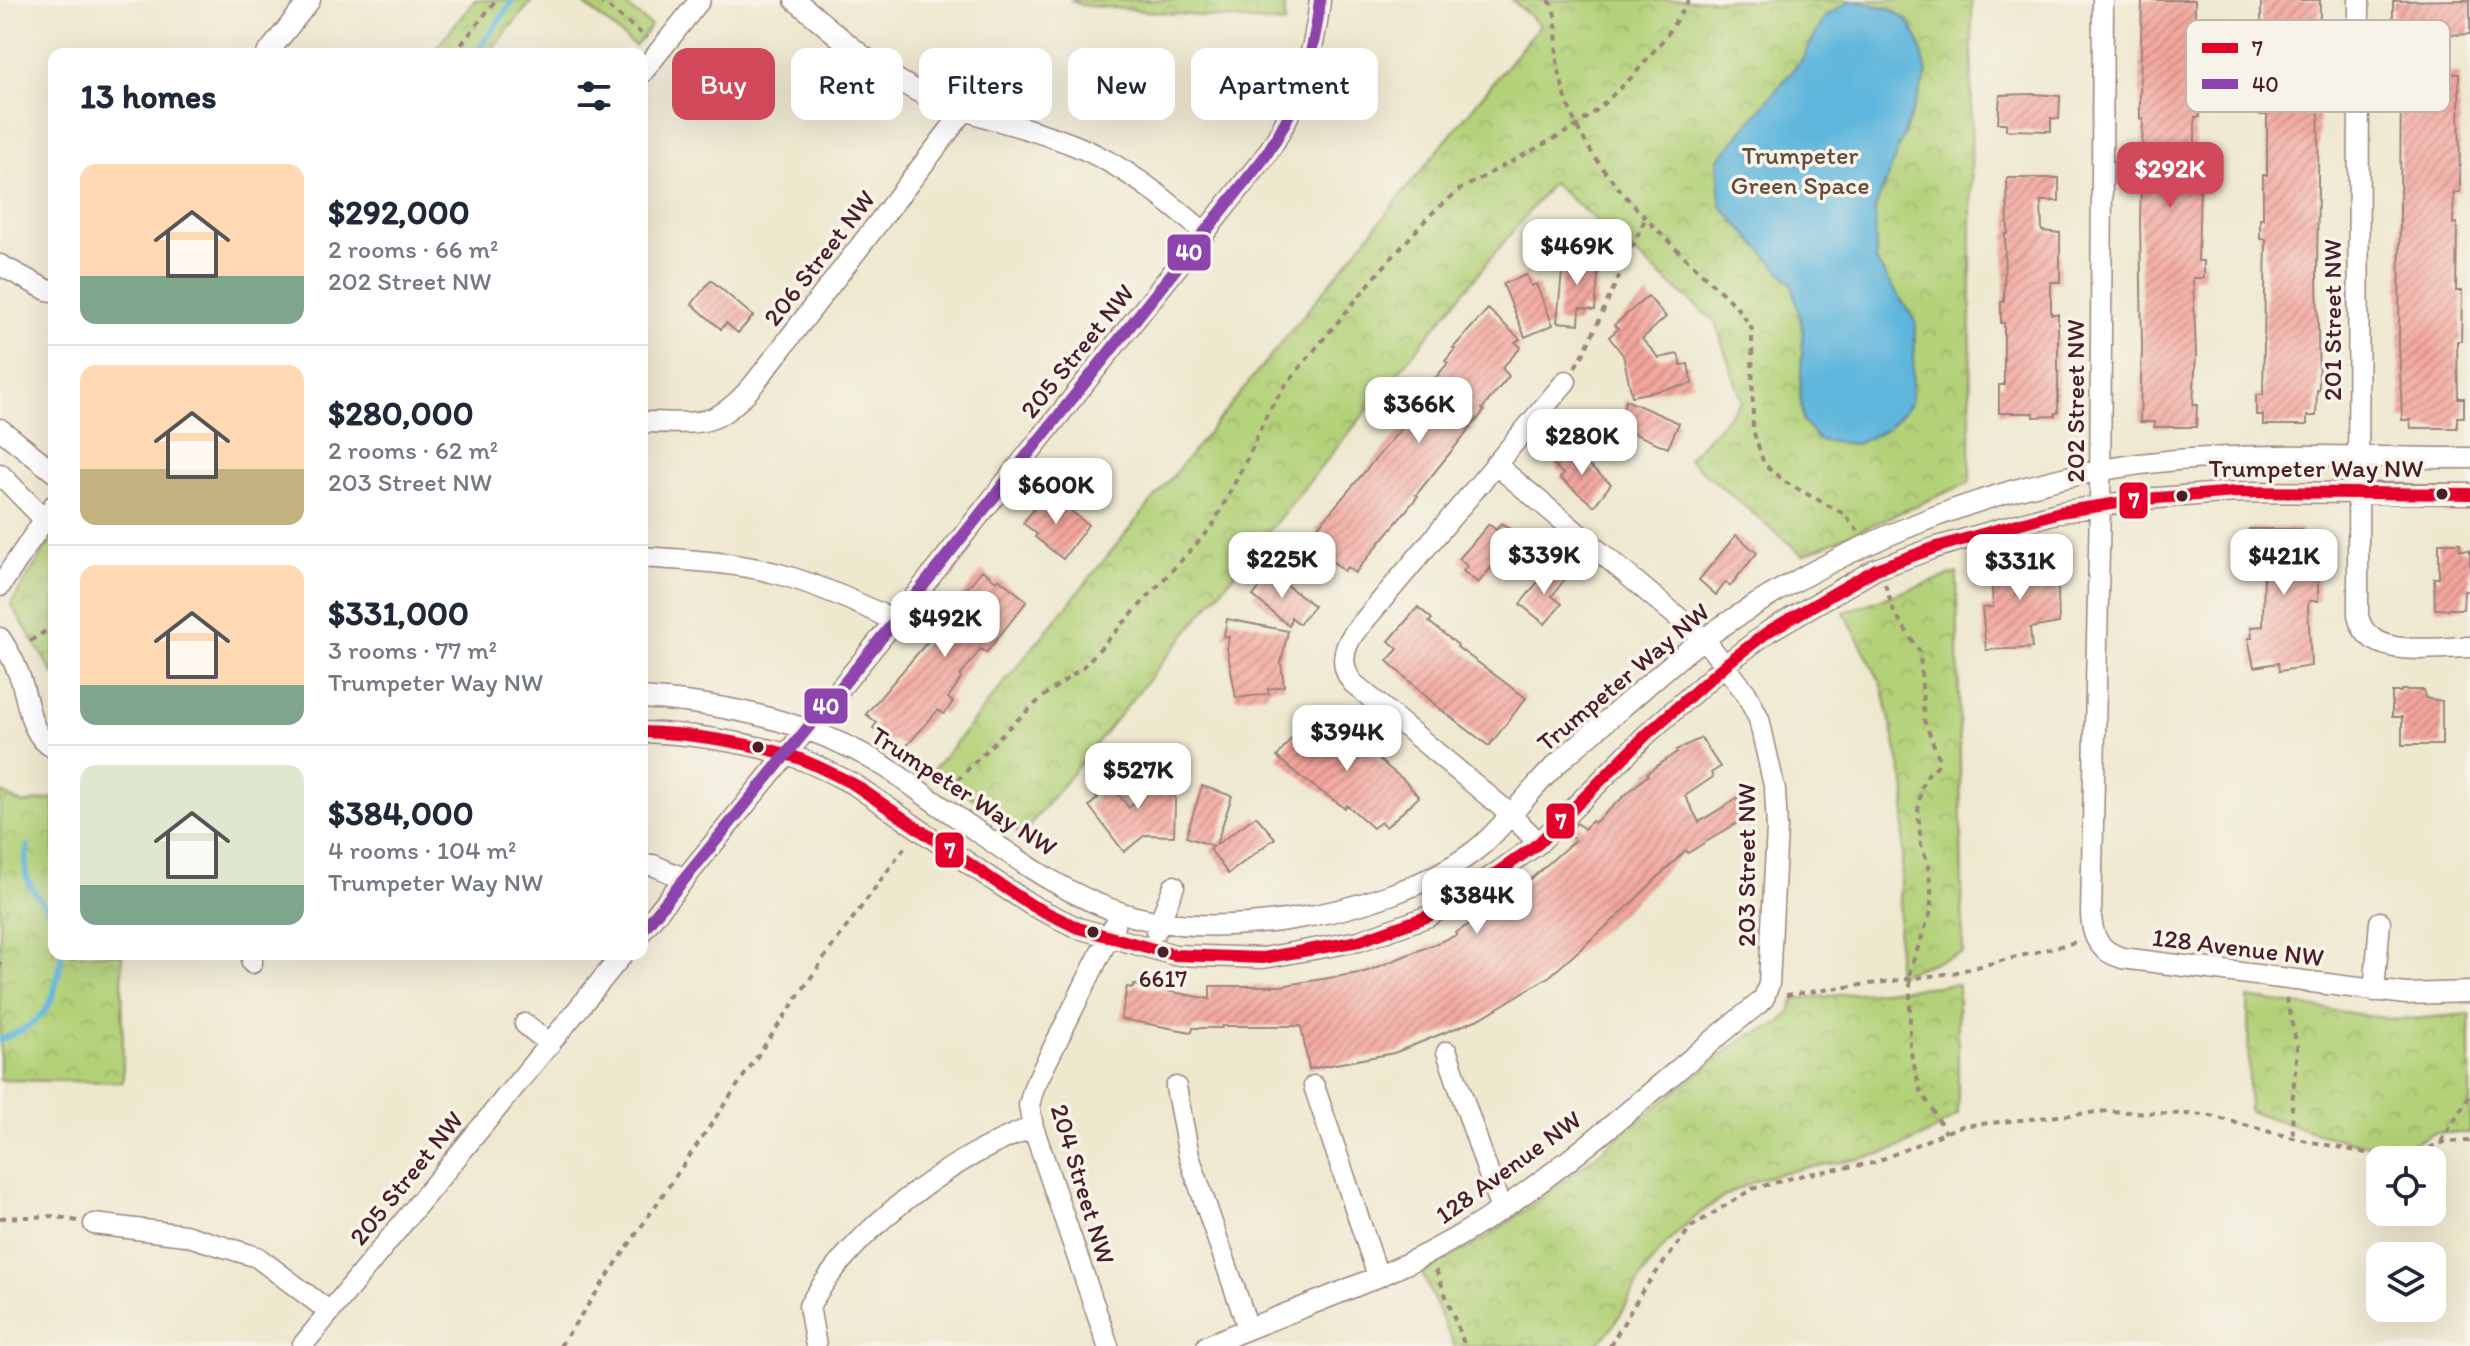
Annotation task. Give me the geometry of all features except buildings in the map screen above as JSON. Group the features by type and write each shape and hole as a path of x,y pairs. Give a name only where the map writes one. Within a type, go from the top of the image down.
{"street":[{"path":"272,48 310,0"},
{"path":"648,65 700,0"},
{"path":"795,0 876,66 919,91"},
{"name":"205 Street NW","path":"648,924 895,621 1264,158 1291,113 1312,56 1320,0"},
{"name":"202 Street NW","path":"2097,941 2091,914 2100,505 2103,0"},
{"name":"201 Street NW","path":"2359,0 2359,20"},
{"name":"201 Street NW","path":"2359,112 2358,615 2369,637 2384,646 2470,647"},
{"name":"206 Street NW","path":"648,422 702,422 729,411 754,384 957,120"},
{"path":"997,120 1097,155 1141,180 1205,233"},
{"path":"0,265 48,290"},
{"path":"1539,843 1510,814 1353,683 1344,669 1343,659 1347,642 1354,633 1566,381"},
{"path":"0,429 48,467"},
{"name":"Trumpeter Way NW","path":"648,698 739,709 808,729 886,767 1020,861 1071,891 1123,913 1160,922 1219,925 1283,921 1346,909 1431,877 1482,845 1554,767 1704,639 1797,579 1865,544 1987,499 2100,470 2225,457 2470,458"},
{"name":"203 Street NW","path":"1495,464 1704,639 1746,693 1759,719 1775,790 1777,828 1771,972 1764,998"},
{"path":"0,474 48,511"},
{"name":"Trumpeter Way NW","path":"648,733 688,736 786,754 855,785 1033,906 1078,928 1148,950 1175,955 1263,958 1359,941 1429,916 1491,877 1539,843 1646,735 1726,664 1769,631 1876,569 2005,527 2100,505 2236,492 2470,494"},
{"path":"0,586 48,514"},
{"path":"648,557 701,561 777,573 843,595 895,621"},
{"path":"0,638 20,678 35,728 48,745"},
{"path":"648,865 685,879"},
{"path":"1148,950 1174,886"},
{"name":"204 Street NW","path":"1108,1346 1033,1127 1029,1105 1034,1087 1107,937 1123,913"},
{"path":"2374,991 2380,922"},
{"name":"128 Avenue NW","path":"2097,941 2105,951 2122,958 2282,980 2428,995 2470,992"},
{"name":"205 Street NW","path":"302,1346 618,960"},
{"name":"128 Avenue NW","path":"1207,1346 1429,1253 1501,1210 1538,1184 1764,998"},
{"path":"525,1024 550,1044"},
{"path":"1447,1052 1501,1210"},
{"path":"1314,1086 1378,1276"},
{"path":"1176,1087 1189,1156 1248,1328"},
{"path":"816,1346 809,1306 843,1259 914,1194 998,1140 1033,1127"},
{"path":"94,1224 185,1235 257,1257 330,1312"}],"path":[{"path":"459,48 496,0"},
{"path":"599,0 661,49"},
{"path":"1549,0 1557,28 1557,61 1567,102 1594,156 1646,217 1740,311 1752,329 1753,430 1764,464 1785,482 1844,514 1863,538"},
{"path":"947,791 1007,729 1083,667 1212,527 1268,412 1287,383 1429,216 1459,190 1577,126 1633,76 1667,35 1689,0"},
{"path":"1566,381 1584,353 1646,217"},
{"path":"1878,574 1904,628 1920,652 1924,720 1939,758 1937,766 1928,774 1921,788 1918,812 1921,845 1928,865 1931,911 1910,970 1910,1049 1920,1089 1946,1133"},
{"path":"30,641 48,630"},
{"path":"560,1346 829,951 910,841"},
{"path":"1764,998 1953,973 2097,941"},
{"path":"0,962 0,977"},
{"path":"2282,980 2297,1046 2293,1138"},
{"path":"2439,1144 2470,1095"},
{"path":"1610,1346 1643,1290 1691,1227 1752,1189 1803,1175 1873,1163 1961,1126 2108,1111 2207,1115 2293,1138 2400,1160 2439,1144 2470,1141"},
{"path":"0,1218 54,1216 94,1224"},
{"path":"1429,1253 1465,1346"}],"green space":[{"path":"475,0 533,0 493,48 436,48"},
{"path":"579,0 619,0 651,26 635,46"},
{"path":"1070,0 1284,0 1285,24 1081,5"},
{"name":"Trumpeter Green Space","path":"1512,0 1972,0 1970,482 1803,555 1688,459 1742,401 1715,322 1552,183 1022,835 934,769 1540,25"},
{"path":"48,544 48,665 11,604"},
{"path":"1957,573 1963,953 1896,975 1906,791 1882,685 1844,612"},
{"path":"0,792 23,804 48,799 48,960 122,960 123,1082 0,1080"},
{"path":"1958,984 1958,1114 1949,1121 1888,1152 1770,1176 1724,1197 1688,1223 1657,1255 1611,1329 1594,1346 1454,1346 1422,1273 1486,1238 1551,1191 1748,1036 1778,1025 1789,1013 1795,999"},
{"path":"2248,998 2399,1020 2470,1014 2470,1133 2433,1133 2409,1146 2357,1143 2249,1111"}],"water":[{"path":"1852,0 1888,8 1908,20 1919,41 1927,73 1875,209 1876,261 1916,323 1911,403 1887,429 1857,444 1820,441 1803,422 1800,392 1803,331 1792,284 1721,206 1718,160 1803,58 1825,17"}],"waterway":[{"path":"480,48 513,0"},
{"path":"28,846 27,877 34,892 48,909"},
{"path":"0,1040 30,1025 46,1009 56,986 61,960"}],"transit line":[{"name":"40","path":"648,924 895,621 1264,158 1286,121 1302,83 1320,0"},
{"name":"7","path":"648,732 733,742 786,754 813,764 855,785 1033,906 1078,928 1175,955 1263,958 1359,941 1429,916 1491,877 1539,843 1646,735 1726,664 1769,631 1876,569 1937,547 2060,512 2144,499 2236,492 2470,494"}],"place":[{"name":"6617","path":"1163,952"}]}
